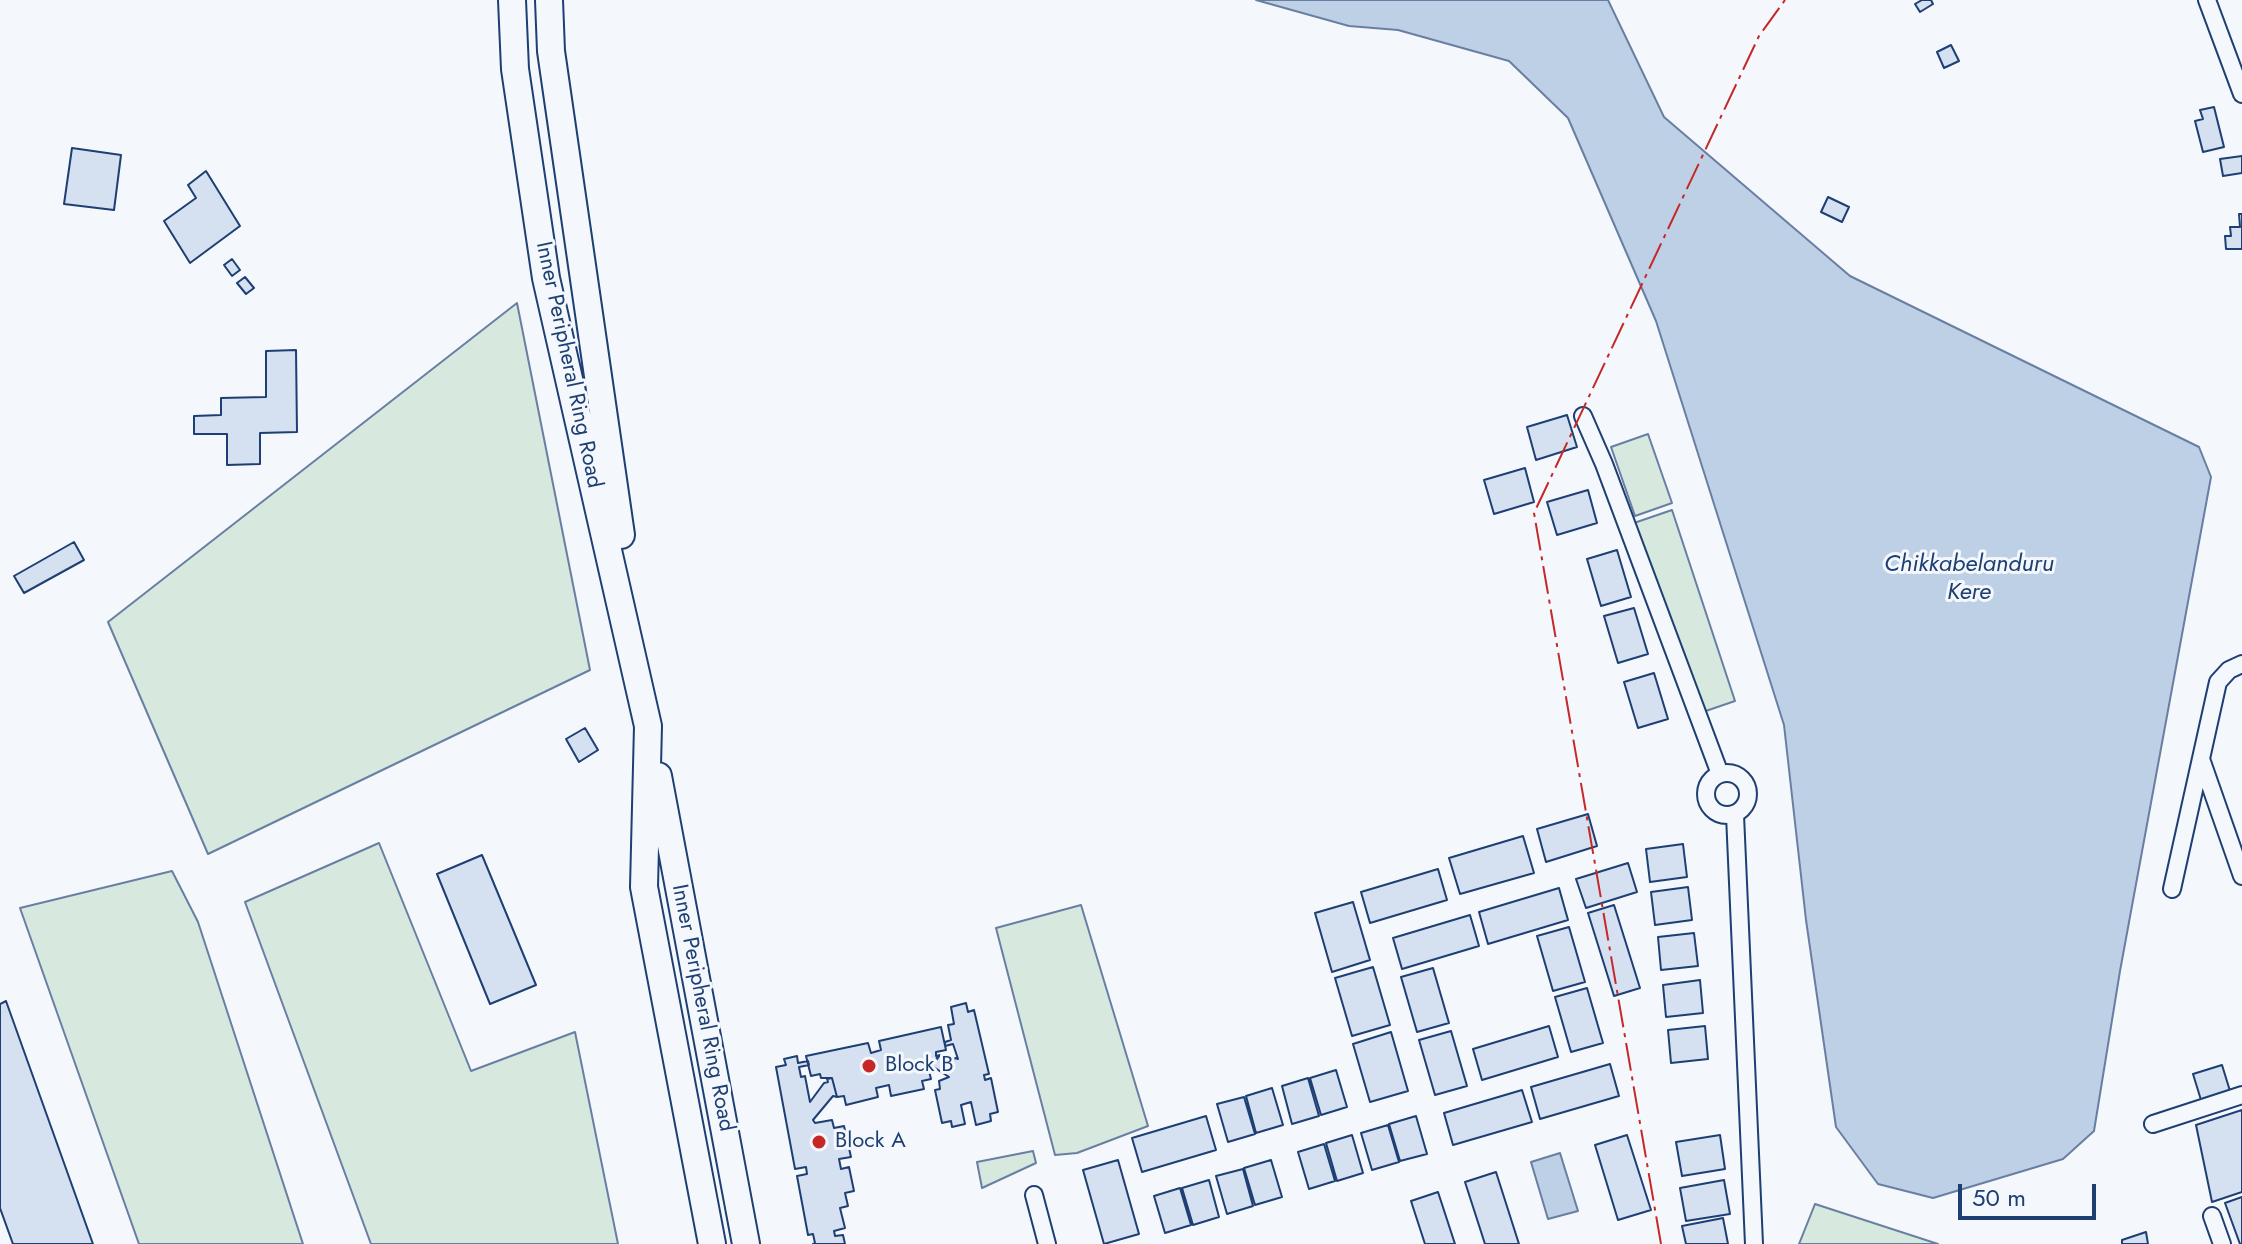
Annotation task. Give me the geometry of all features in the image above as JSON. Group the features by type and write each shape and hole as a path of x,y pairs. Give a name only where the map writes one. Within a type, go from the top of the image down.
{"main road":[{"name":"Inner Peripheral Ring Road","path":"512,0 515,69 546,278 648,726 746,1244"},
{"name":"Inner Peripheral Ring Road","path":"549,0 551,51 648,726 644,887 712,1244"}],"street":[{"path":"2207,0 2242,94"},
{"path":"1583,416 1604,464 1720,774"},
{"path":"2172,889 2218,682 2221,676 2242,664"},
{"path":"2201,758 2242,876"},
{"path":"1720,774 1739,776 1746,783 1748,801 1735,815 1725,816 1711,810 1705,797 1708,783 1720,774"},
{"path":"1735,815 1754,1244"},
{"path":"2153,1124 2242,1095"},
{"path":"1034,1195 1047,1244"},
{"path":"2212,1216 2222,1244"}],"shaded area":[{"path":"517,303 590,670 208,854 108,622"},
{"path":"1648,434 1672,503 1635,516 1611,447"},
{"path":"1672,510 1735,701 1697,714 1634,523"},
{"path":"379,843 471,1071 575,1032 618,1244 371,1244 245,902"},
{"path":"172,871 198,922 303,1244 139,1244 20,908"},
{"path":"1081,905 1148,1126 1077,1153 1055,1155 996,928"},
{"path":"1033,1151 1036,1163 982,1188 977,1162"},
{"path":"1815,1204 1938,1244 1799,1244"}],"water":[{"name":"Chikkabelanduru Kere","path":"1256,0 1608,0 1664,117 1850,276 2199,447 2211,477 2120,971 2094,1131 2063,1159 1933,1198 1878,1184 1836,1127 1806,920 1784,725 1656,321 1568,118 1509,61 1398,30 1349,26"},
{"path":"1560,1153 1578,1211 1548,1219 1531,1162"}],"building":[{"path":"1931,0 1933,4 1920,12 1915,4"},
{"path":"1951,45 1959,61 1944,68 1937,52"},
{"path":"2214,107 2224,147 2203,152 2195,121 2203,119 2200,110"},
{"path":"72,148 121,155 114,210 64,204"},
{"path":"2242,156 2242,173 2223,176 2220,159"},
{"path":"206,171 240,226 190,263 164,221 196,198 188,185"},
{"path":"1828,197 1849,207 1842,222 1821,212"},
{"path":"2239,214 2242,214 2242,249 2226,249 2225,236 2231,236 2230,227 2240,227"},
{"path":"232,259 240,270 232,276 224,265"},
{"path":"245,277 254,288 246,294 237,283"},
{"path":"296,350 297,432 260,433 260,464 227,465 227,434 194,434 194,416 221,415 221,398 266,397 266,351"},
{"path":"1567,415 1577,447 1536,460 1527,427"},
{"path":"1525,468 1534,502 1494,514 1484,480"},
{"path":"1588,490 1597,523 1557,535 1547,502"},
{"path":"74,542 84,560 24,593 14,576"},
{"path":"1617,550 1631,597 1601,606 1587,559"},
{"path":"1634,608 1648,654 1618,663 1604,616"},
{"path":"1654,673 1668,719 1638,728 1624,682"},
{"path":"585,728 598,750 579,762 566,739"},
{"path":"1588,814 1597,846 1546,862 1537,829"},
{"path":"1523,836 1534,873 1460,894 1449,858"},
{"path":"1683,844 1687,877 1650,882 1646,849"},
{"path":"482,855 536,985 490,1004 437,874"},
{"path":"1628,863 1637,892 1586,908 1576,879"},
{"path":"1438,869 1447,900 1370,923 1361,892"},
{"path":"1688,887 1692,920 1655,925 1651,892"},
{"path":"1559,888 1568,920 1488,944 1479,912"},
{"path":"1353,902 1370,960 1332,972 1315,913"},
{"path":"1614,905 1640,988 1614,996 1588,913"},
{"path":"1470,915 1479,946 1402,969 1393,938"},
{"path":"1569,927 1585,982 1553,991 1537,936"},
{"path":"1694,933 1698,966 1661,970 1658,937"},
{"path":"1373,967 1390,1025 1352,1036 1335,978"},
{"path":"1433,968 1449,1023 1417,1032 1401,977"},
{"path":"1700,980 1703,1013 1666,1017 1663,985"},
{"path":"1587,988 1603,1043 1571,1052 1555,997"},
{"path":"6,1001 93,1244 13,1244 0,1208 0,1004"},
{"path":"966,1003 968,1012 974,1010 989,1074 984,1075 985,1080 991,1078 998,1112 990,1114 991,1121 976,1125 971,1102 961,1105 965,1124 952,1127 951,1121 942,1123 935,1090 940,1089 939,1081 949,1077 932,1066 940,1055 952,1062 958,1059 953,1044 945,1046 945,1042 951,1040 948,1025 954,1024 951,1007"},
{"path":"1549,1026 1558,1057 1482,1080 1473,1049"},
{"path":"1705,1026 1708,1059 1671,1063 1668,1030"},
{"name":"Block B","path":"941,1027 946,1050 936,1052 936,1056 940,1055 928,1067 931,1079 922,1081 924,1089 891,1096 889,1085 876,1088 878,1097 846,1105 844,1096 837,1097 832,1078 821,1078 820,1074 811,1076 806,1056 868,1043 871,1053 881,1050 879,1041"},
{"path":"1451,1031 1467,1086 1435,1095 1419,1040"},
{"path":"1391,1032 1408,1091 1370,1102 1353,1044"},
{"name":"Block A","path":"797,1056 798,1063 808,1061 809,1065 799,1067 801,1077 805,1076 810,1102 828,1082 827,1079 832,1078 837,1097 833,1096 813,1120 815,1123 832,1120 834,1128 844,1126 851,1157 839,1159 841,1169 849,1167 854,1191 845,1193 848,1206 840,1208 845,1228 834,1231 835,1236 843,1235 845,1244 813,1244 813,1234 808,1235 797,1176 807,1174 806,1167 795,1169 776,1067 786,1065 784,1059"},
{"path":"1610,1064 1619,1096 1540,1119 1531,1087"},
{"path":"2222,1065 2230,1091 2201,1100 2193,1074"},
{"path":"1336,1070 1347,1107 1321,1115 1310,1078"},
{"path":"1308,1078 1319,1116 1292,1124 1282,1086"},
{"path":"1272,1088 1283,1125 1256,1133 1246,1096"},
{"path":"1522,1090 1532,1122 1453,1145 1444,1113"},
{"path":"1244,1097 1255,1134 1228,1142 1217,1104"},
{"path":"2242,1110 2242,1192 2212,1202 2196,1125"},
{"path":"1206,1116 1216,1150 1142,1172 1132,1138"},
{"path":"1416,1116 1427,1154 1400,1161 1389,1124"},
{"path":"1388,1125 1399,1162 1372,1170 1361,1133"},
{"path":"1352,1135 1363,1173 1337,1181 1326,1143"},
{"path":"1627,1135 1651,1210 1618,1220 1595,1145"},
{"path":"1720,1135 1725,1169 1682,1176 1676,1142"},
{"path":"1324,1144 1335,1181 1309,1189 1298,1152"},
{"path":"1118,1160 1139,1234 1104,1244 1083,1170"},
{"path":"1271,1160 1282,1197 1255,1205 1244,1168"},
{"path":"1243,1169 1253,1206 1227,1214 1216,1176"},
{"path":"1496,1172 1519,1244 1485,1244 1465,1182"},
{"path":"1209,1180 1219,1217 1193,1225 1182,1188"},
{"path":"1724,1180 1730,1214 1686,1221 1680,1188"},
{"path":"1180,1188 1191,1225 1165,1233 1154,1196"},
{"path":"1438,1192 1455,1244 1425,1244 1411,1201"},
{"path":"2242,1197 2242,1244 2240,1244 2225,1203"},
{"path":"1723,1218 1728,1244 1686,1244 1682,1226"},
{"path":"2146,1232 2148,1244 2122,1244 2122,1240"}],"power":[{"path":"1661,1244 1534,513 1759,36 1785,0"}],"place":[{"name":"Block B","path":"869,1066"},
{"name":"Block A","path":"819,1142"}]}
